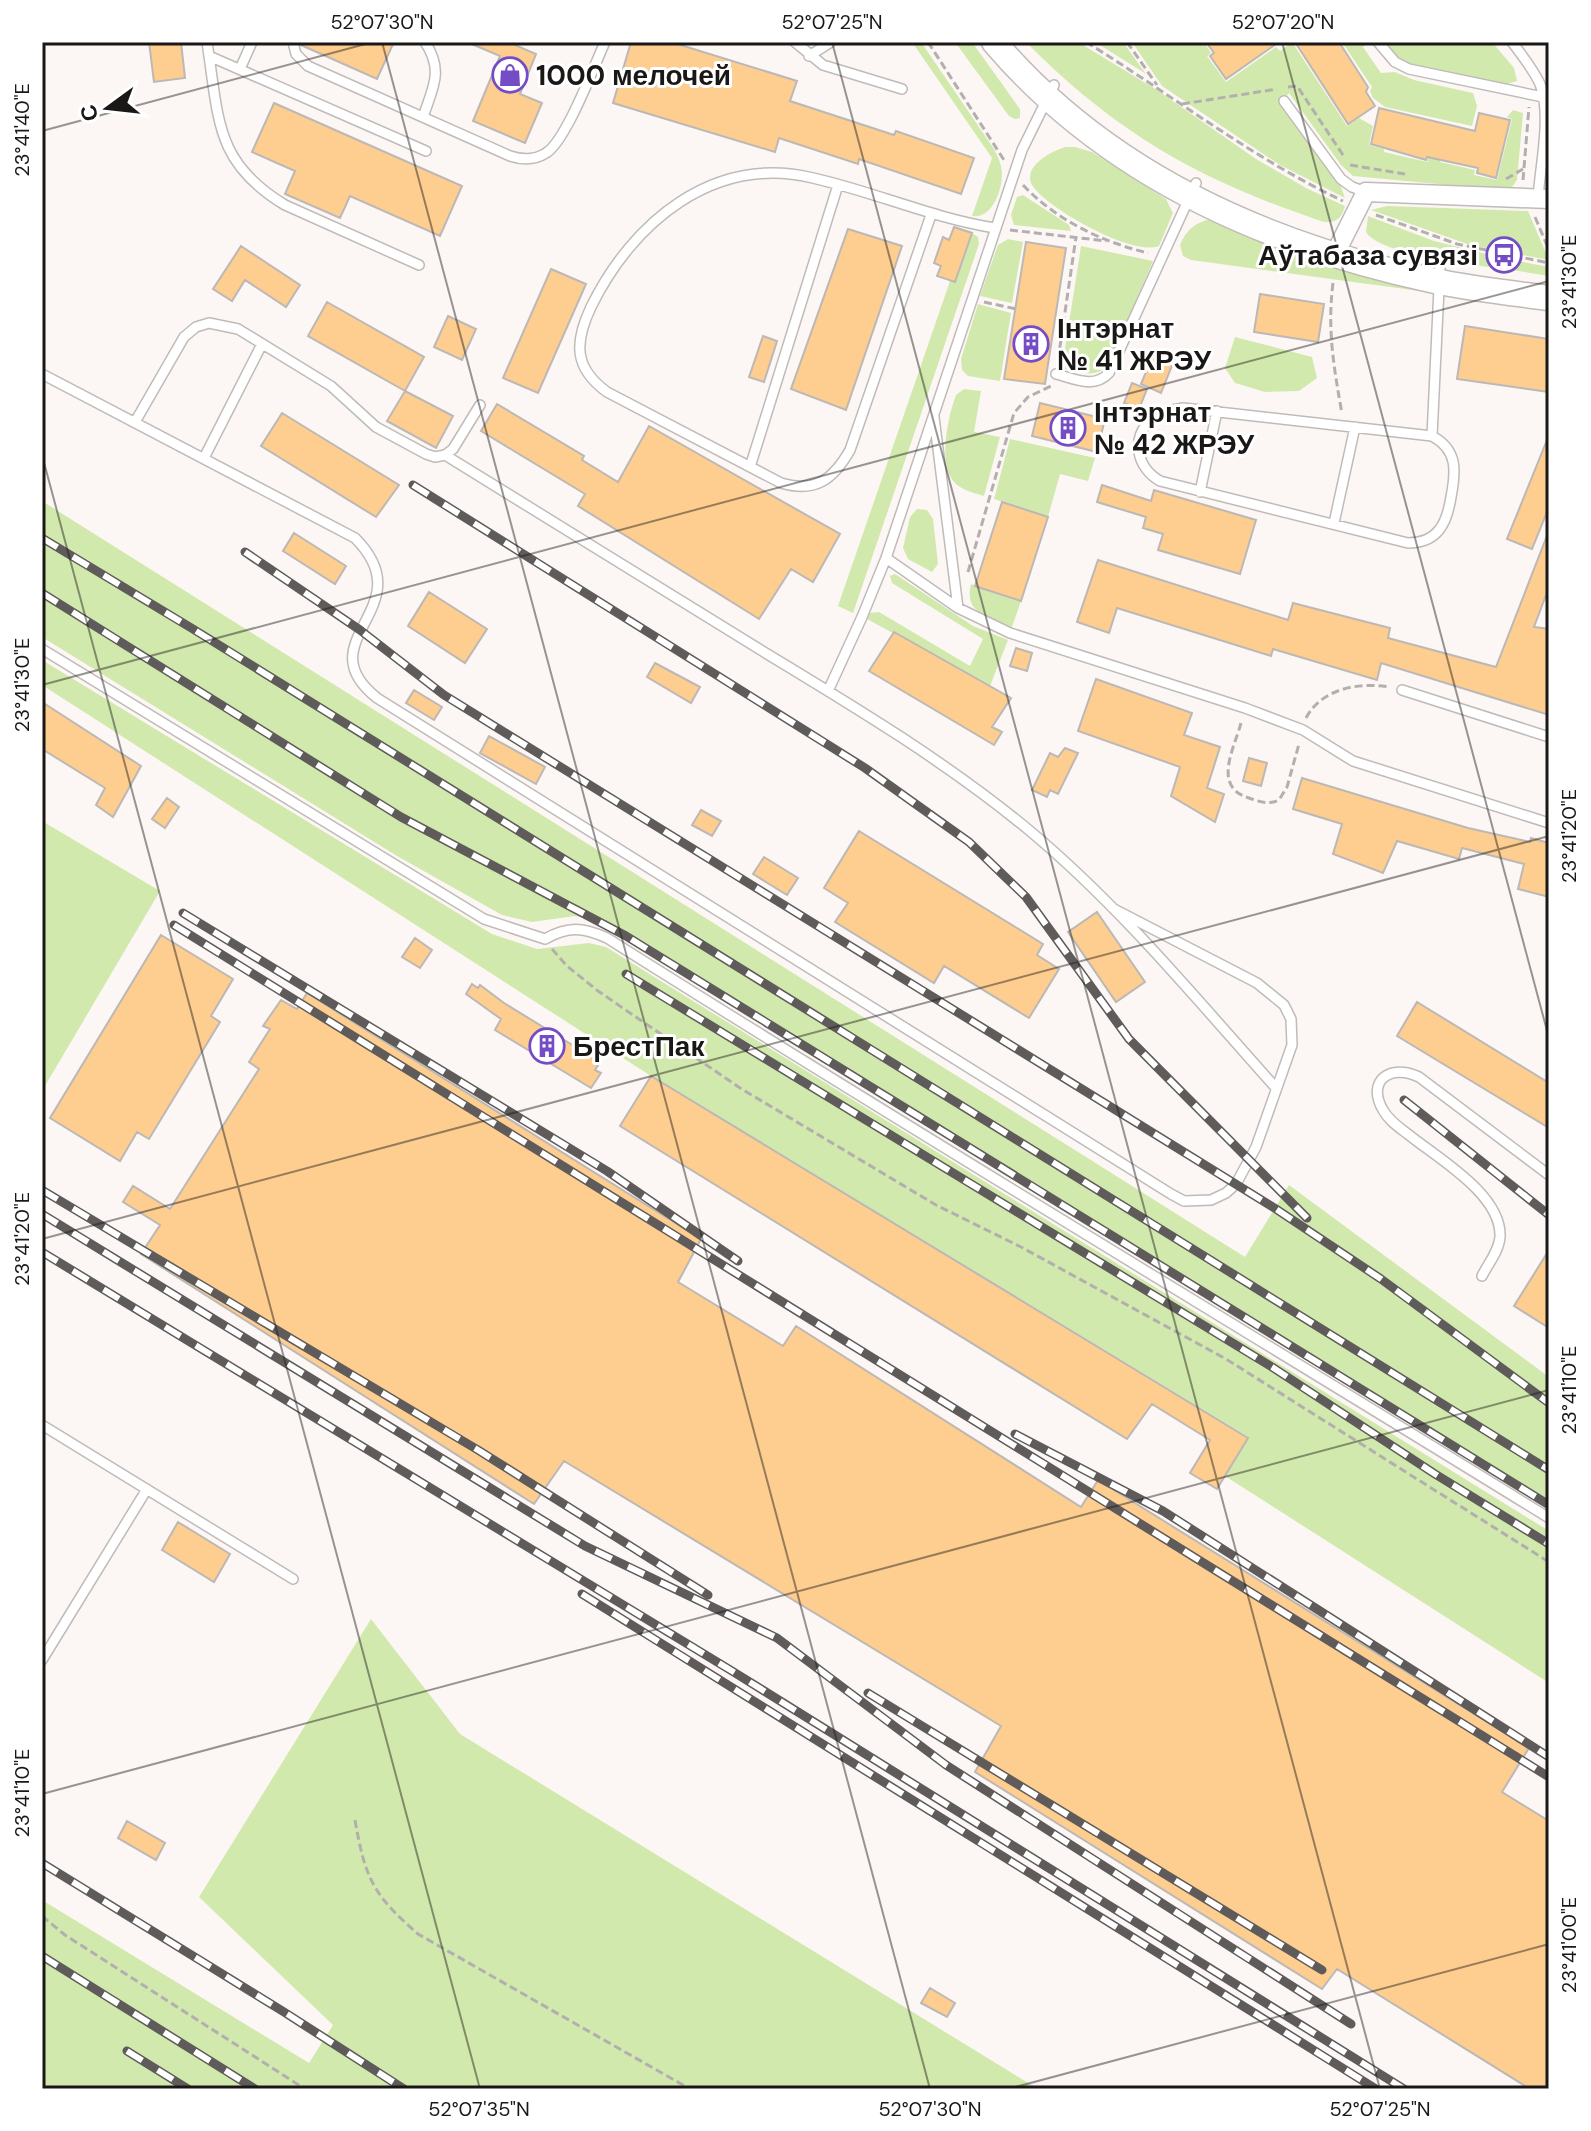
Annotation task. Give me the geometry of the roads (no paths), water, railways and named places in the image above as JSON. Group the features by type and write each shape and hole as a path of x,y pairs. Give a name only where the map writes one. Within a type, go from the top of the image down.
{"main road":[{"path":"994,42 1128,162 1193,190 1261,228 1440,274 1549,298"},
{"path":"1013,42 1050,92"},
{"path":"1440,274 1503,266 1549,284"}],"street":[{"path":"1338,247 1362,200 1538,198"}],"lane":[{"path":"207,42 218,122 224,143 248,177 285,205 419,265"},
{"path":"240,69 252,42"},
{"path":"293,42 296,54 308,66 517,158 545,155 559,141 605,42"},
{"path":"423,117 437,72 425,42"},
{"path":"795,42 809,56 839,72 902,89"},
{"path":"809,56 831,42"},
{"path":"1378,42 1395,62 1409,69 1543,97"},
{"path":"1512,42 1534,72 1543,97 1545,120 1538,198"},
{"path":"209,56 426,151"},
{"path":"828,691 886,558 1022,150 1050,92"},
{"path":"1284,101 1341,179 1362,200"},
{"path":"931,215 850,450 840,467 812,486 797,487 781,483 607,392 593,382 583,368 579,353 580,336 601,286 619,258 664,211 724,182 783,173 813,178 931,215 995,228"},
{"path":"750,467 838,185"},
{"path":"1056,374 1090,382 1104,379 1109,373 1193,190"},
{"path":"1432,436 1440,274"},
{"path":"135,422 184,337 196,327 209,323 238,329 331,386 376,427 426,454 445,455 828,691 987,797 1065,861 1114,909 1276,1088"},
{"path":"204,458 262,344"},
{"path":"42,374 345,531 365,548 377,572 379,592 357,636 351,657 359,682 377,698 1171,1194 1184,1201 1211,1200 1236,1184 1250,1163 1292,1045 1291,1019 1284,1005 1257,983 1114,909"},
{"path":"445,455 459,441 480,405"},
{"path":"1183,408 1432,436 1447,447 1456,472 1447,520 1435,535 1418,543 1160,481 1143,467 1138,456 1143,429 1153,417 1183,408"},
{"path":"1200,492 1217,411"},
{"path":"934,412 958,608"},
{"path":"1334,523 1355,427"},
{"path":"886,558 958,608 1010,633 1245,708 1303,730 1353,761 1549,823"},
{"path":"42,649 462,908 484,919 545,939 567,929 581,928 607,938 829,1079 1317,1373 1549,1518"},
{"path":"1402,690 1549,737"},
{"path":"1482,1276 1500,1239 1494,1212 1478,1190 1389,1119 1378,1098 1385,1076 1395,1071 1419,1077 1549,1175"},
{"path":"42,1425 293,1579"},
{"path":"42,1660 147,1489"}],"railway":[{"path":"413,485 865,768 969,842 1026,897 1129,1039 1307,1218"},
{"path":"42,538 1549,1470"},
{"path":"245,552 360,630 444,695 1276,1209 1381,1279 1549,1403"},
{"path":"42,593 401,817 626,936 1549,1505"},
{"path":"183,913 607,1171 738,1261"},
{"path":"174,925 1549,1777"},
{"path":"626,974 1272,1367 1549,1544"},
{"path":"1404,1100 1549,1215"},
{"path":"42,1190 478,1450 708,1595"},
{"path":"42,1214 585,1546 777,1638 946,1765 1351,2024"},
{"path":"42,1252 732,1671 1404,2089"},
{"path":"1015,1434 1163,1511 1549,1757"},
{"path":"582,1594 1376,2089"},
{"path":"868,1693 1322,1970"},
{"path":"42,1863 404,2089"},
{"path":"42,1956 255,2089"},
{"path":"127,2051 188,2089"}],"place":[{"name":"1000 мелочей","path":"510,75"},
{"name":"Аўтабаза сувязі","path":"1504,255"},
{"name":"Інтэрнат № 41 ЖРЭУ","path":"1031,344"},
{"name":"Інтэрнат № 42 ЖРЭУ","path":"1068,428"},
{"name":"БрестПак","path":"547,1046"}]}
